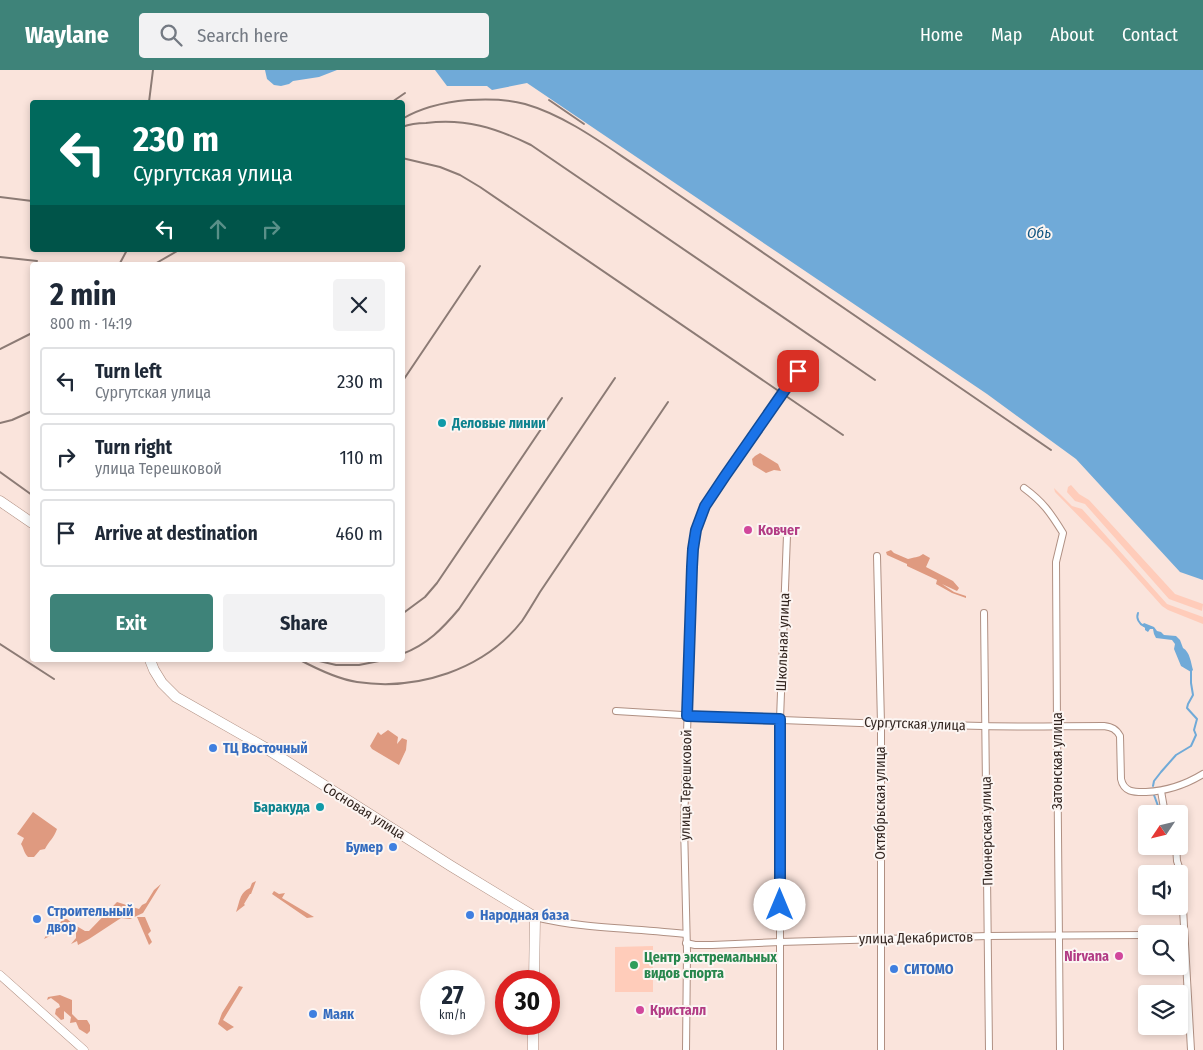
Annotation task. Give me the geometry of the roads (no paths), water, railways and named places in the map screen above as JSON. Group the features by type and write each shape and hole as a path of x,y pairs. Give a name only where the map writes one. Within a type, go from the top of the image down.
{"main road":[{"path":"0,501 30,522"},
{"name":"Сосновая улица","path":"151,662 156,675 176,697 264,747 457,870 535,917"},
{"path":"534,970 535,917"},
{"path":"533,1035 533,1050"}],"street":[{"name":"улица Терешковой","path":"686,1050 687,952 684,825 693,549 696,530 701,515 715,490 798,371"},
{"name":"Затонская улица","path":"1024,488 1036,497 1050,512 1063,533 1056,562 1060,1050"},
{"name":"Школьная улица","path":"780,1050 780,719 787,535"},
{"name":"Октябрьская улица","path":"877,556 880,724 881,1050"},
{"name":"Пионерская улица","path":"984,612 989,1050"},
{"name":"Сургутская улица","path":"616,711 687,716 880,724 1111,727 1117,730 1120,736 1122,784 1127,790 1135,792 1161,791"},
{"path":"1164,805 1161,791 1172,789 1203,774"},
{"path":"1177,855 1181,873 1181,925"},
{"path":"535,917 581,926 686,934"},
{"name":"улица Декабристов","path":"686,943 712,945 988,936 1138,935"},
{"path":"0,975 84,1050"},
{"path":"1184,975 1191,1050"}],"water":[{"path":"265,70 337,70 319,77 293,81 281,86 274,85 267,79"},
{"name":"Обь","path":"435,70 1203,70 1203,580 1180,572 1076,459 987,394 527,83 492,90 487,86 447,86"},
{"path":"1144,623 1154,627 1164,635 1176,636 1180,640 1190,658 1193,670 1191,672 1181,666 1174,649 1175,644 1172,640 1156,638 1153,629 1150,629 1148,632 1145,630 1142,625"}],"waterway":[{"path":"1138,613 1138,621 1144,626"},
{"path":"1153,786 1154,781 1176,755 1191,746 1196,735 1194,730 1197,719 1187,708 1193,695 1191,671"},
{"path":"1154,795 1158,805"}],"railway":[{"path":"149,100 153,70"},
{"path":"395,100 405,93"},
{"path":"405,118 434,106 468,100 518,102 556,116 586,132 641,169 1051,450"},
{"path":"549,100 584,124"},
{"path":"405,126 440,122 467,123 493,129 531,145 875,380"},
{"path":"405,159 440,167 460,175 480,187 843,435"},
{"path":"0,197 30,201"},
{"path":"121,262 126,252"},
{"path":"158,262 176,252"},
{"path":"0,257 37,261"},
{"path":"405,378 480,266"},
{"path":"0,349 30,334"},
{"path":"405,653 419,646 434,635 459,609 615,378"},
{"path":"405,612 425,597 437,583 562,398"},
{"path":"304,662 350,681 380,684 403,683 426,680 448,673 469,664 489,652 522,621 668,402"},
{"path":"0,423 30,412"},
{"path":"0,472 30,494"},
{"path":"0,644 54,679"},
{"path":"323,662 336,665 359,665 374,662"}],"place":[{"name":"Деловые линии","path":"442,423"},
{"name":"Ковчег","path":"748,530"},
{"name":"ТЦ Восточный","path":"213,748"},
{"name":"Баракуда","path":"320,807"},
{"name":"Бумер","path":"393,847"},
{"name":"Народная база","path":"470,915"},
{"name":"Строительный двор","path":"37,919"},
{"name":"Nirvana","path":"1119,956"},
{"name":"Центр экстремальных видов спорта","path":"634,965"},
{"name":"СИТОМО","path":"894,969"},
{"name":"Кристалл","path":"640,1010"},
{"name":"Маяк","path":"313,1014"}]}
